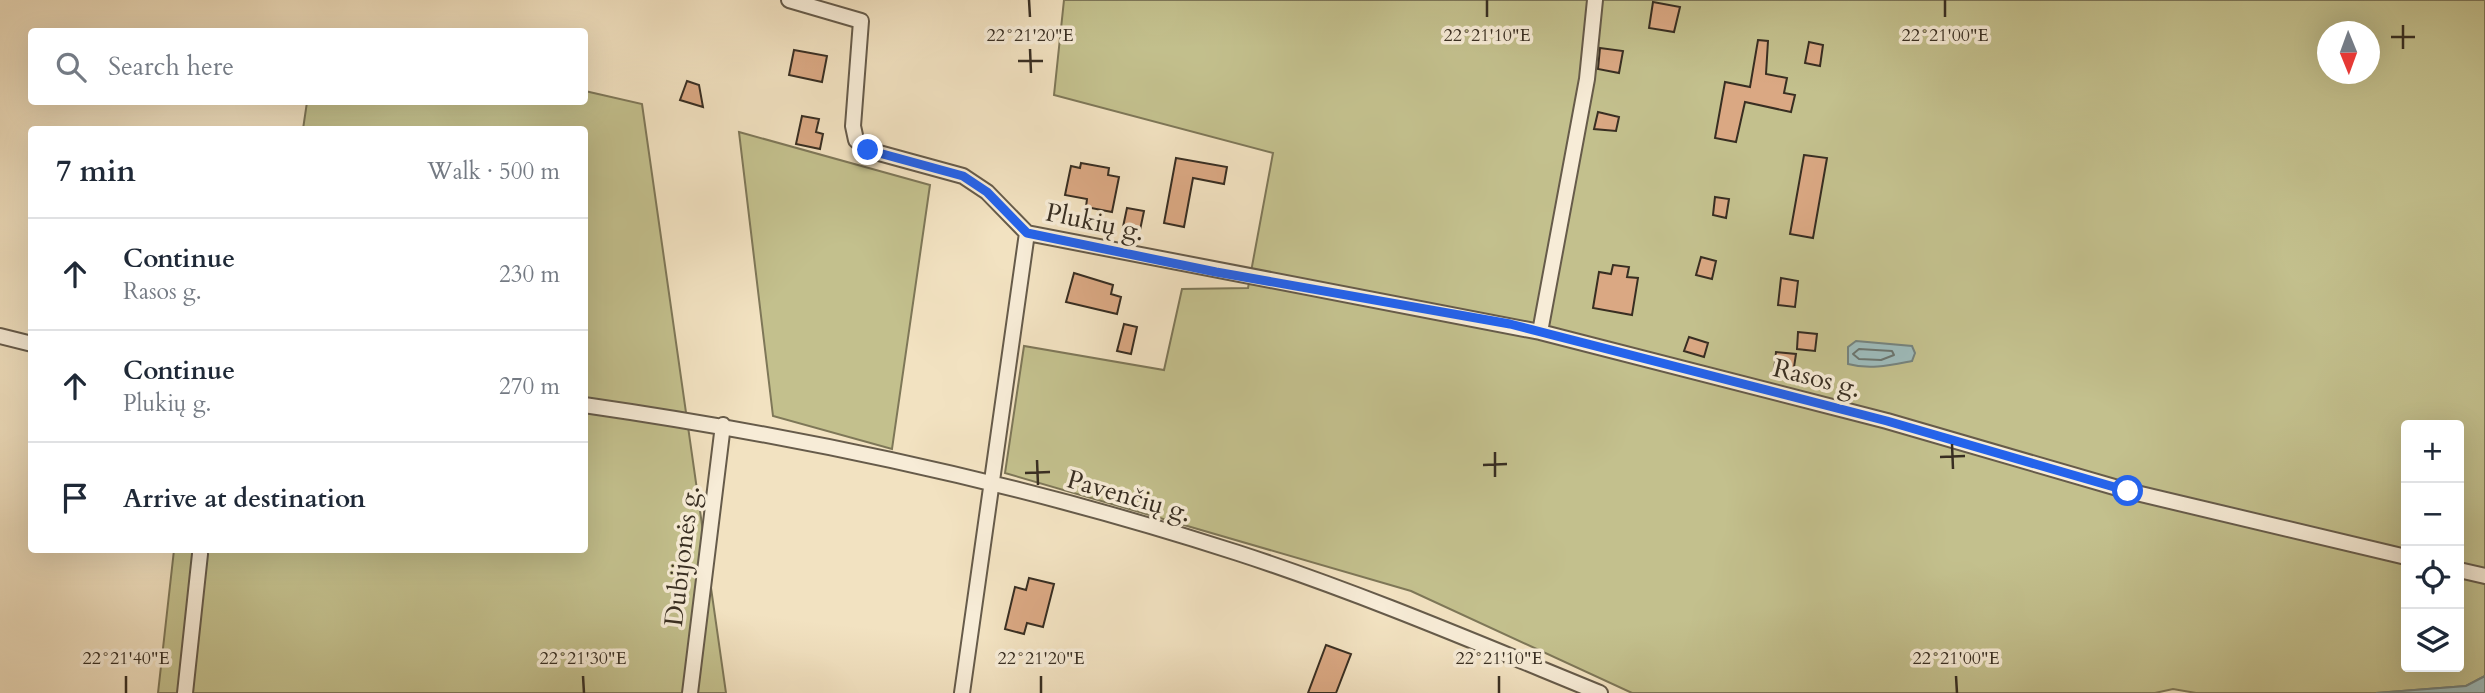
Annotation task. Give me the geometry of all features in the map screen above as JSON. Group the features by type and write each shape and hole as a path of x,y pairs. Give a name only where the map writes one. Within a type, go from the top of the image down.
{"street":[{"name":"Plukių g.","path":"789,0 861,22 853,126 856,140 868,150 963,176 987,192 1027,233 1540,332"},
{"path":"1540,332 1585,92 1595,0"},
{"path":"962,693 1027,233"},
{"name":"Rasos g.","path":"1540,332 1887,421 2128,491 2401,556"},
{"path":"0,336 28,343"},
{"name":"Pavenčių g.","path":"588,406 723,425 859,451 990,482 1237,552 1360,596 1600,693"},
{"name":"Dubijonės g.","path":"690,693 723,425"},
{"path":"185,693 200,554"},
{"path":"2464,571 2485,576"}],"shaded area":[{"path":"1064,0 2485,0 2485,676 2466,686 2376,693 2196,693 2173,689 2155,693 1632,693 1411,591 1005,473 1024,346 1164,370 1182,289 1248,288 1273,153 1054,95"},
{"path":"588,92 642,104 726,693 158,693 174,553 588,553 588,126 303,126 307,105 588,105"},
{"path":"739,132 930,185 892,449 773,416"}],"water":[{"path":"1856,341 1912,346 1915,353 1912,361 1872,367 1856,366 1848,364 1848,347"},
{"path":"2485,676 2485,693 2376,693 2466,686"}],"building":[{"path":"1653,2 1680,7 1674,32 1649,28"},
{"path":"1758,40 1768,41 1766,74 1787,78 1784,93 1795,95 1791,112 1745,102 1736,142 1715,138 1725,82 1750,87"},
{"path":"1809,42 1823,45 1820,66 1805,63"},
{"path":"1600,48 1623,51 1619,73 1598,69"},
{"path":"794,50 827,56 822,82 789,75"},
{"path":"687,81 699,85 703,107 680,100"},
{"path":"1598,112 1619,117 1616,131 1594,129"},
{"path":"802,116 819,119 816,132 823,134 820,149 796,144"},
{"path":"1804,155 1827,158 1813,238 1790,234"},
{"path":"1176,158 1227,167 1224,184 1193,178 1184,227 1164,223"},
{"path":"1081,163 1109,168 1108,175 1119,177 1112,212 1086,207 1087,199 1065,195 1071,166 1080,168"},
{"path":"1715,197 1729,199 1726,218 1713,215"},
{"path":"1127,208 1144,211 1140,230 1123,227"},
{"path":"1701,257 1716,261 1712,279 1696,275"},
{"path":"1613,265 1629,267 1627,277 1638,278 1632,315 1593,308 1599,272 1611,274"},
{"path":"1074,273 1113,285 1111,294 1121,297 1117,314 1066,302"},
{"path":"1781,278 1798,281 1795,307 1778,305"},
{"path":"1124,324 1137,327 1131,354 1117,351"},
{"path":"1798,332 1817,334 1815,351 1797,349"},
{"path":"1689,337 1708,343 1704,357 1684,351"},
{"path":"1776,352 1796,354 1793,374 1774,372"},
{"path":"1029,578 1054,584 1043,627 1027,623 1024,634 1005,629 1015,587 1026,590"},
{"path":"1326,645 1351,654 1336,693 1308,693"}],"route":[{"path":"868,150 963,176 987,192 1027,233 1216,272 1510,324 1887,421 2128,491"}]}
